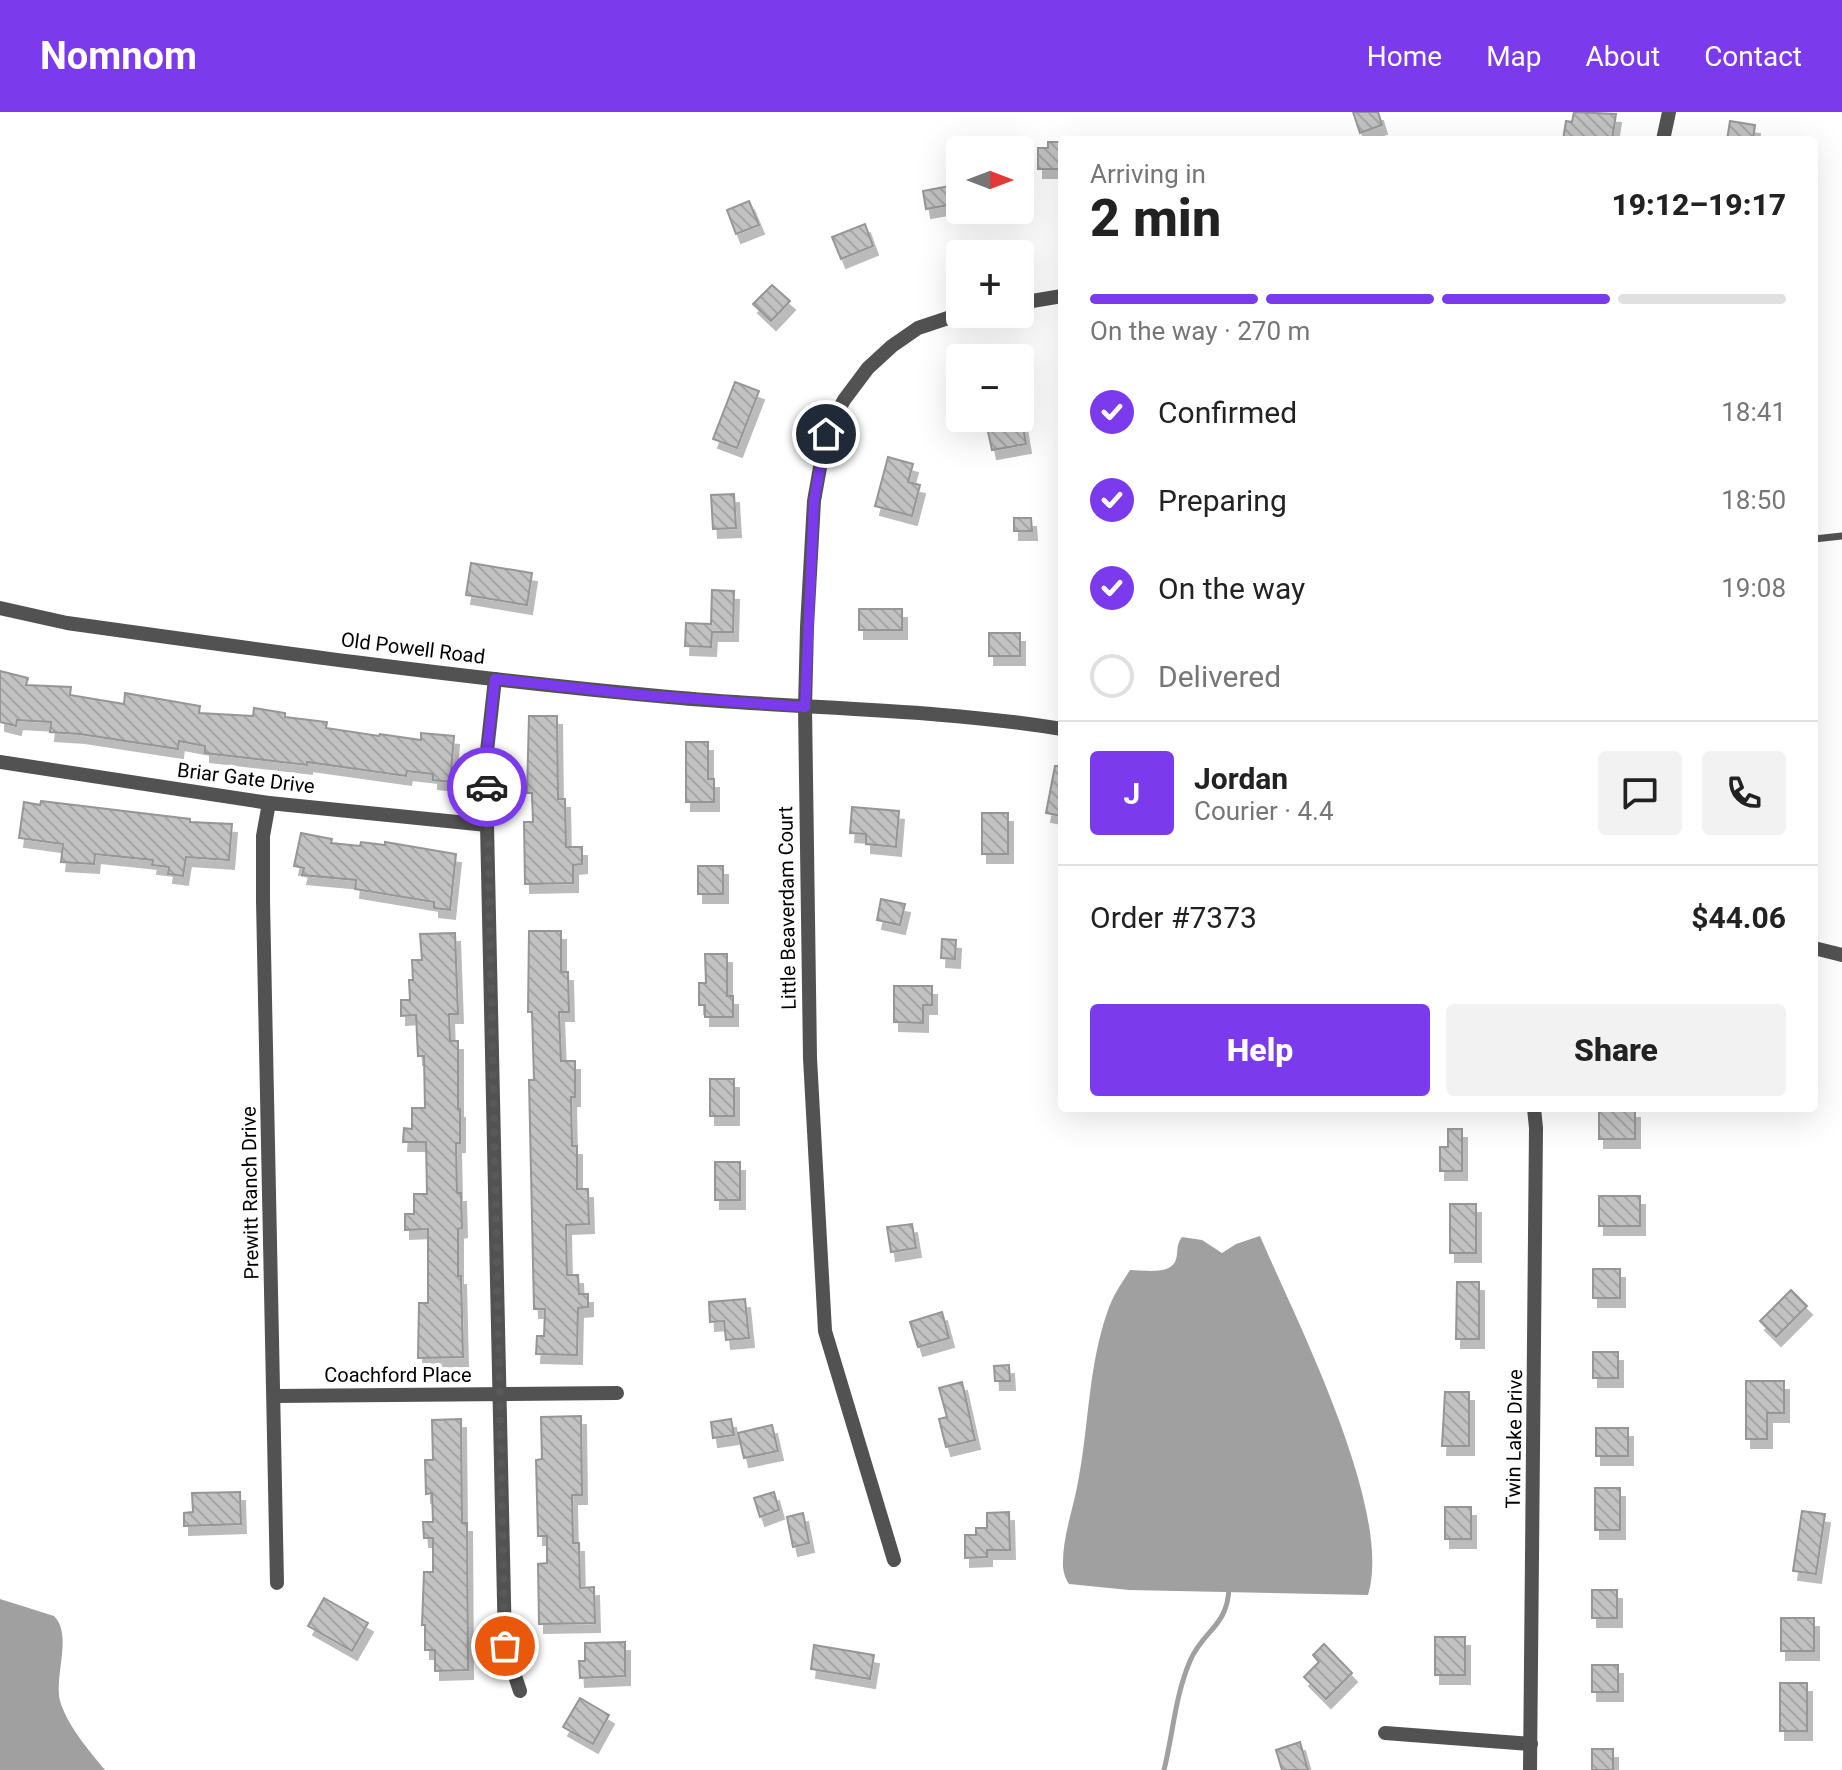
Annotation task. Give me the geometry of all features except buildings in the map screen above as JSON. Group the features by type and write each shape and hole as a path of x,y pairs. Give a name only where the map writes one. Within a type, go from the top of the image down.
{"street":[{"path":"1664,136 1669,112"},
{"path":"1034,301 1058,297"},
{"name":"Little Beaverdam Court","path":"894,1560 825,1331 810,1058 805,707 814,501 826,434 868,368 918,328 946,319"},
{"name":"Old Powell Road","path":"0,608 113,629 495,679 626,693 946,716 1058,729"},
{"path":"495,679 487,751 487,825 505,1646 520,1691"},
{"name":"Briar Gate Drive","path":"0,762 269,803 487,825"},
{"name":"Prewitt Ranch Drive","path":"269,803 263,836 263,901 277,1583"},
{"path":"1818,949 1842,955"},
{"name":"Twin Lake Drive","path":"1530,1770 1534,1112"},
{"name":"Coachford Place","path":"274,1396 617,1393"},
{"path":"1385,1733 1531,1744"}],"lane":[{"path":"1818,539 1842,536"}],"shaded area":[{"path":"1260,1236 1337,1414 1354,1466 1367,1515 1372,1559 1368,1595 1129,1590 1069,1584 1063,1567 1064,1545 1082,1461 1096,1355 1107,1313 1117,1291 1130,1270 1155,1271 1172,1266 1182,1237 1202,1240 1222,1253 1236,1244"},
{"path":"0,1599 54,1616 59,1624 63,1644 60,1701 73,1729 105,1770 0,1770"}],"waterway":[{"path":"1164,1770 1185,1674 1195,1651 1220,1620 1228,1600 1229,1587"}],"way so far":[{"path":"487,787 505,1646"}],"route":[{"path":"487,787 487,751 495,679 642,695 805,707 814,501 826,434"}]}
